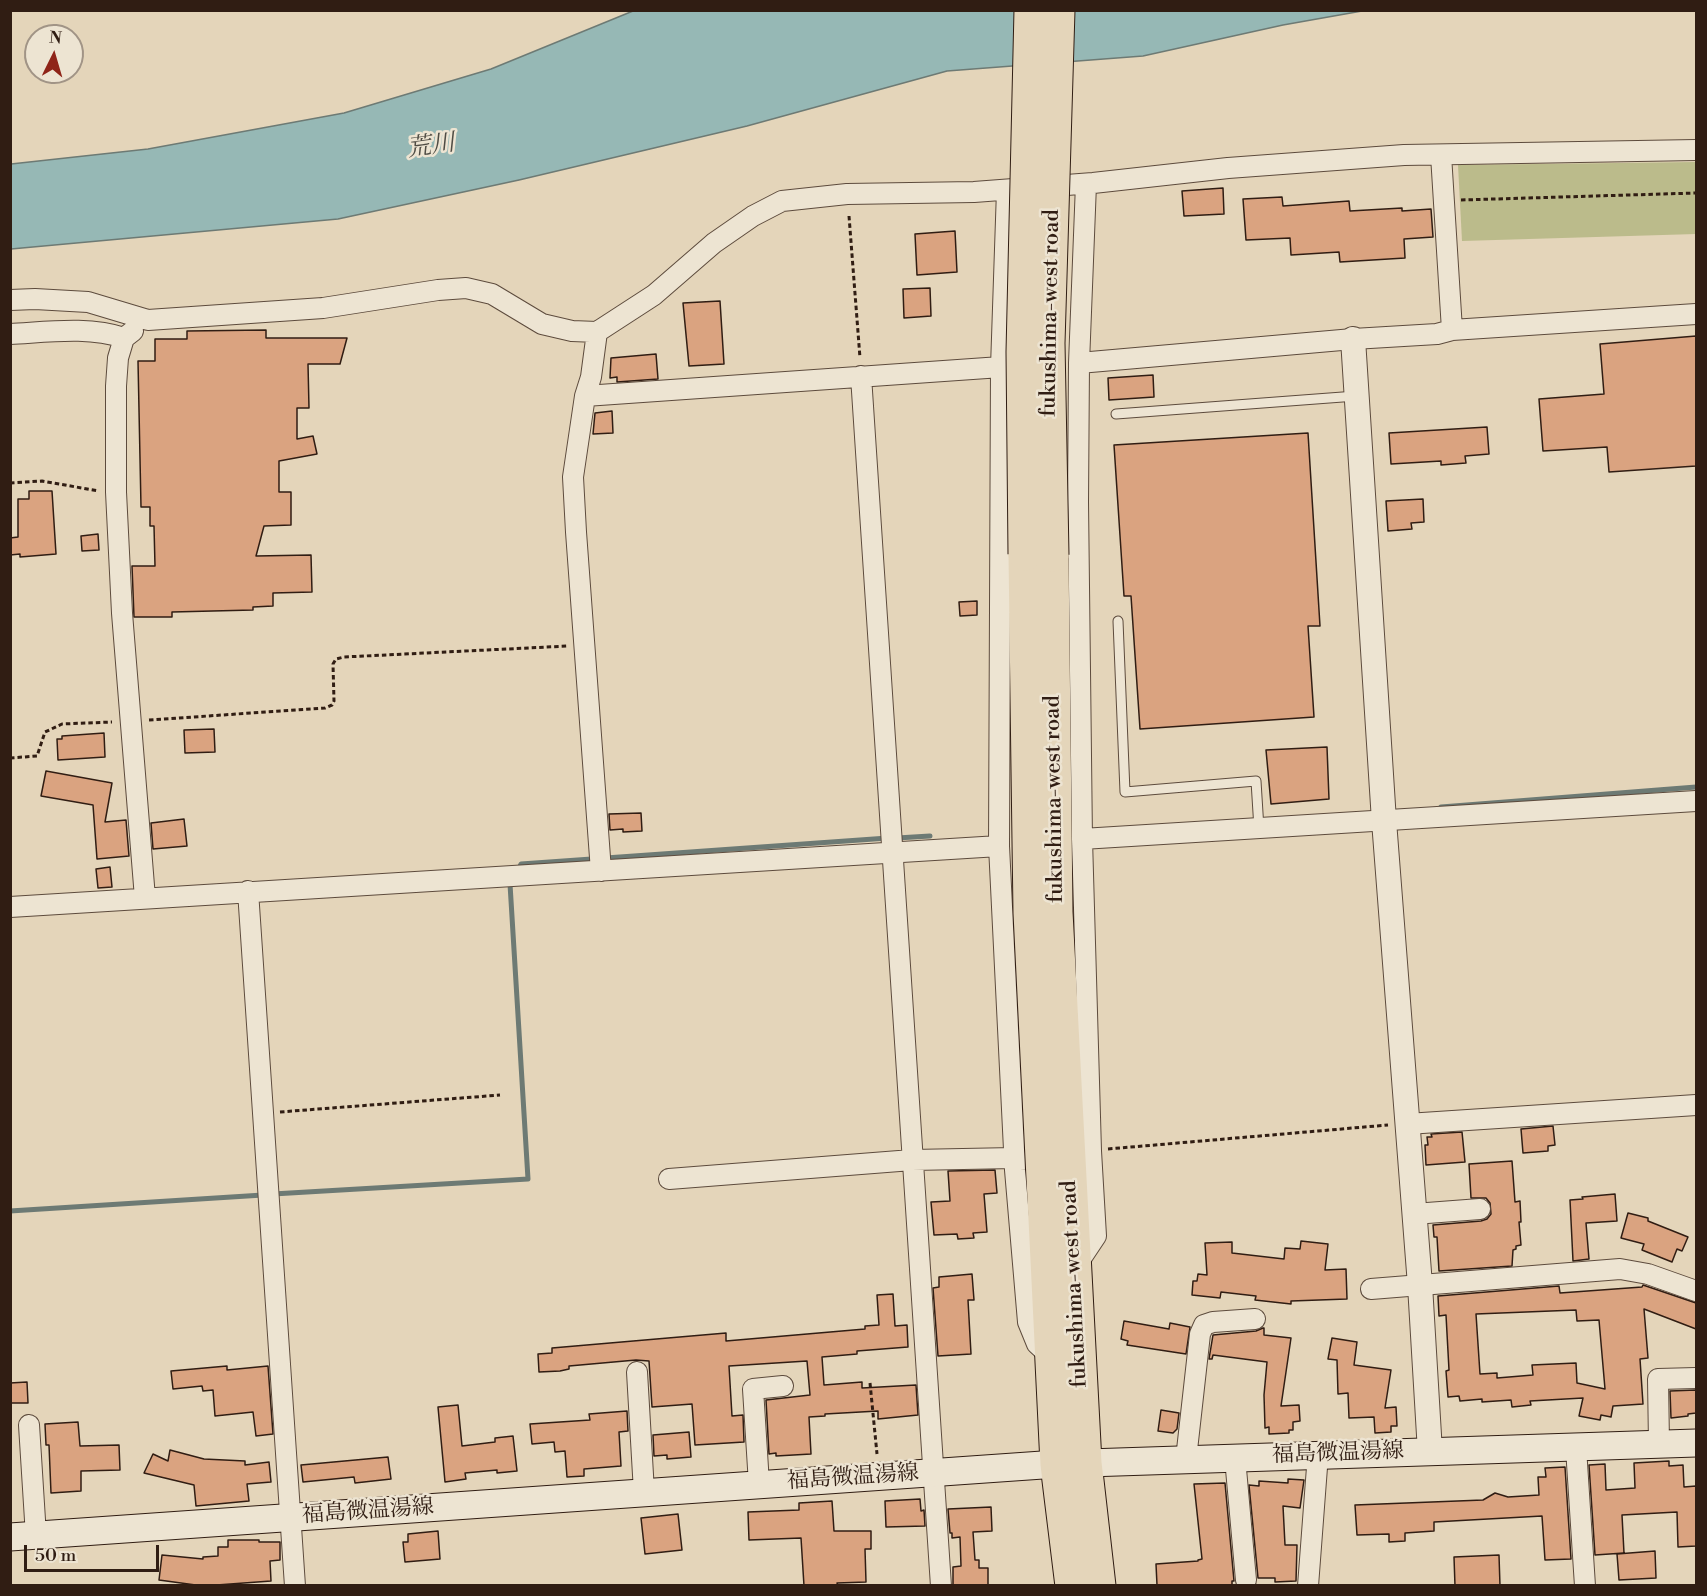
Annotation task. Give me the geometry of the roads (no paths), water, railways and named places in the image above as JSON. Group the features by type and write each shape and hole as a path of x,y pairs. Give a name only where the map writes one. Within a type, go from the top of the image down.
{"highway":[{"name":"fukushima-west road","path":"1031,10 1023,352 1039,554 1073,1270 1071,1464"},
{"name":"fukushima-west road","path":"1058,10 1039,554 1030,913 1052,1358 1071,1464 1085,1581"}],"main road":[{"name":"福島微温湯線","path":"23,1537 1071,1464 1696,1443"}],"street":[{"path":"10,300 35,298 88,302 148,320 323,308 438,290 466,288 492,294 542,324 572,332 597,332 654,295 714,243 753,216 782,201 847,194 1007,190 1086,184 1228,168 1404,155 1696,150"},
{"path":"1441,155 1452,330"},
{"path":"1073,1270 1096,1236 1091,1151 1082,839 1078,502 1079,363 1086,184"},
{"path":"1007,190 1001,367 999,846 1014,1158 1028,1322 1037,1344 1052,1358"},
{"path":"1079,363 1437,334 1452,330 1696,314"},
{"path":"145,898 122,613 116,492 116,386 118,358 124,338 148,320"},
{"path":"10,334 79,331 110,333 124,338"},
{"path":"597,332 573,477 601,871"},
{"path":"1353,339 1384,821 1420,1285 1430,1452"},
{"path":"585,396 1001,367"},
{"path":"861,376 941,1586"},
{"path":"1082,839 1696,801"},
{"path":"10,907 999,846"},
{"path":"248,891 295,1586"},
{"path":"1407,1124 1696,1105"},
{"path":"669,1179 912,1160 1014,1158"},
{"path":"1414,1214 1480,1209"},
{"path":"1371,1289 1620,1269 1648,1274 1696,1291"},
{"path":"1186,1459 1200,1334 1204,1325 1213,1322 1255,1319"},
{"path":"637,1372 644,1492"},
{"path":"1659,1444 1658,1379 1696,1378"},
{"path":"759,1484 753,1389 783,1386"},
{"path":"23,1537 29,1425"},
{"path":"1576,1448 1585,1586"},
{"path":"1308,1586 1318,1454"},
{"path":"1235,1458 1246,1580"}],"lane":[{"path":"1116,414 1356,396"},
{"path":"1118,621 1125,792 1256,781 1259,829"}],"water":[{"name":"荒川","path":"633,11 1362,11 1283,25 1143,56 947,71 747,126 519,180 338,219 11,249 11,164 148,149 344,113 491,69"}],"waterway":[{"path":"1441,807 1696,787"},
{"path":"897,838 930,836"},
{"path":"518,870 521,864 888,838"},
{"path":"273,1194 528,1179 510,884 512,881"},
{"path":"10,1211 263,1195"}]}
